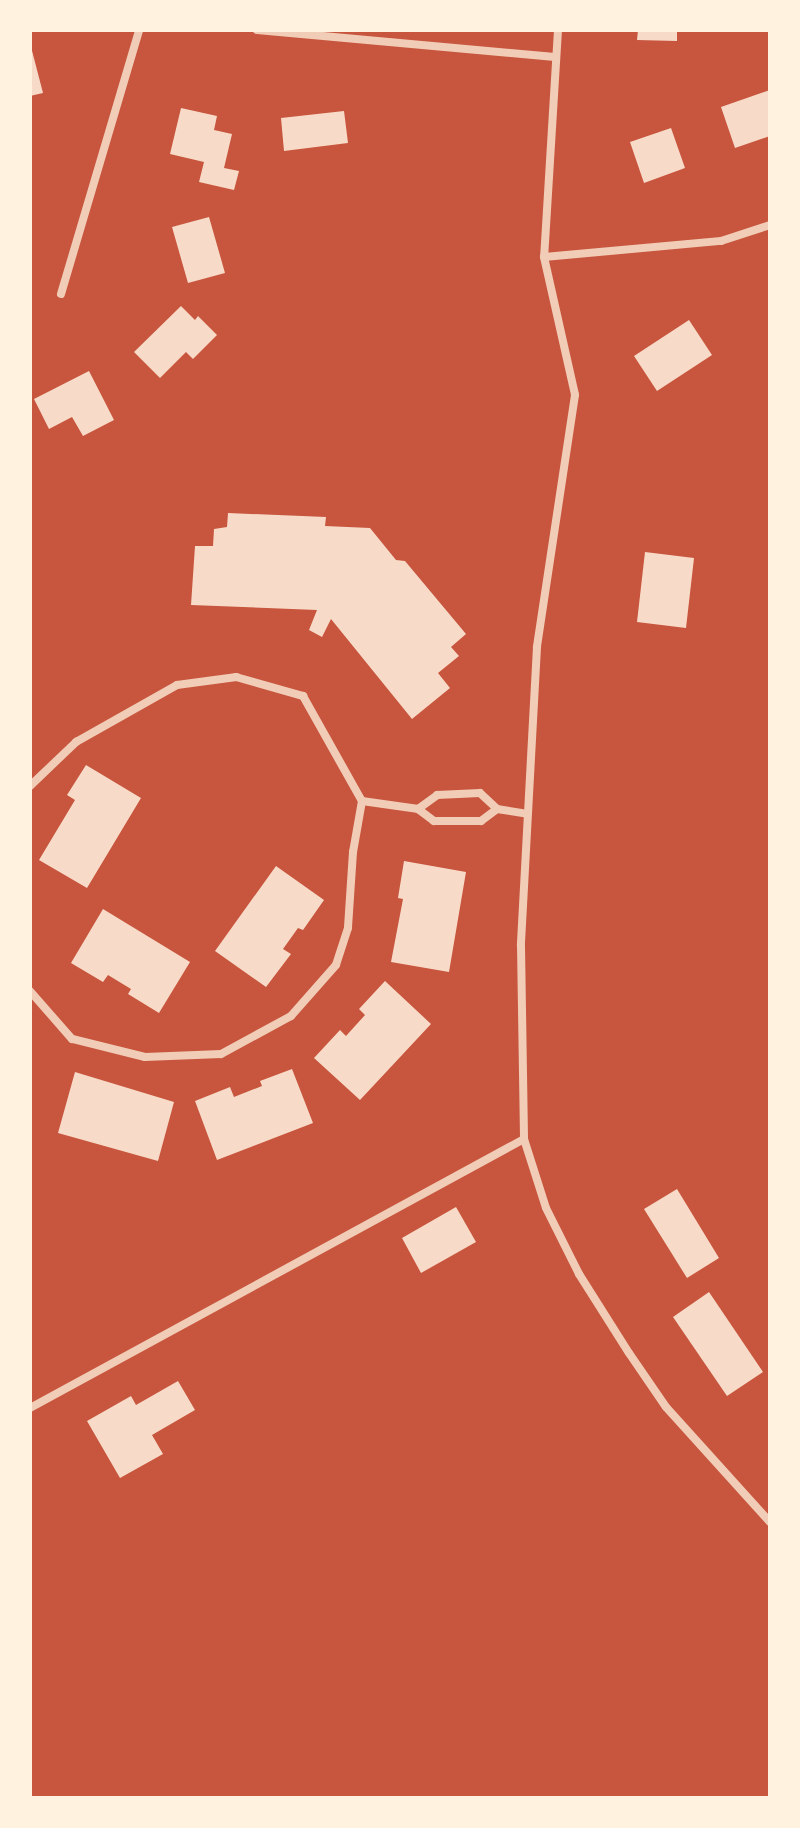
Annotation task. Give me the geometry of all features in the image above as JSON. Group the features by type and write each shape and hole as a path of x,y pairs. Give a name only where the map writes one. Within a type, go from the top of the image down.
{"street":[{"path":"61,294 139,30"},
{"path":"257,30 555,57"},
{"path":"558,30 544,257 575,395 537,647 521,946 524,1139 546,1208 579,1274 629,1353 666,1407 770,1522"},
{"path":"544,257 721,241 770,225"},
{"path":"30,786 76,742 177,685 236,677 303,696 362,801 353,852 348,928 336,965 291,1016 221,1054 145,1057 72,1039 30,991"},
{"path":"418,809 437,795 480,793 497,809 528,814"},
{"path":"362,801 418,809 434,821 481,821 497,809"},
{"path":"30,1408 524,1139"}],"building":[{"path":"638,30 677,30 677,41 637,40"},
{"path":"30,43 43,93 30,96"},
{"path":"770,90 770,136 735,148 721,107"},
{"path":"181,108 217,116 214,130 232,134 224,168 239,171 234,190 199,182 204,162 170,154"},
{"path":"344,111 348,143 284,151 281,118"},
{"path":"671,128 685,168 644,183 630,142"},
{"path":"209,217 225,273 188,283 172,227"},
{"path":"181,306 195,320 198,316 217,335 193,359 186,352 160,378 134,352"},
{"path":"689,320 712,355 657,391 634,356"},
{"path":"89,371 114,420 83,436 72,417 49,429 34,399"},
{"path":"228,513 326,517 325,526 370,528 396,560 405,561 466,634 451,647 459,656 438,673 450,688 412,719 331,619 322,637 309,630 317,610 191,605 195,546 213,546 214,529 227,527"},
{"path":"645,552 694,558 686,628 637,622"},
{"path":"86,765 141,798 87,888 39,860 75,800 67,795"},
{"path":"404,861 466,872 449,972 391,962 403,899 398,898"},
{"path":"276,866 324,900 303,930 298,928 283,949 291,954 266,987 215,951"},
{"path":"103,909 190,962 159,1013 128,994 131,989 108,975 103,982 71,963"},
{"path":"385,981 431,1024 360,1100 314,1058 340,1030 346,1036 365,1015 359,1009"},
{"path":"292,1069 313,1123 217,1160 195,1101 230,1087 234,1097 262,1086 260,1081"},
{"path":"75,1072 174,1102 158,1161 58,1133"},
{"path":"677,1189 719,1258 687,1278 644,1209"},
{"path":"456,1207 476,1242 421,1273 402,1238"},
{"path":"709,1292 763,1372 727,1396 673,1317"},
{"path":"178,1381 195,1410 152,1435 163,1454 120,1478 87,1421 131,1396 136,1405"}]}
